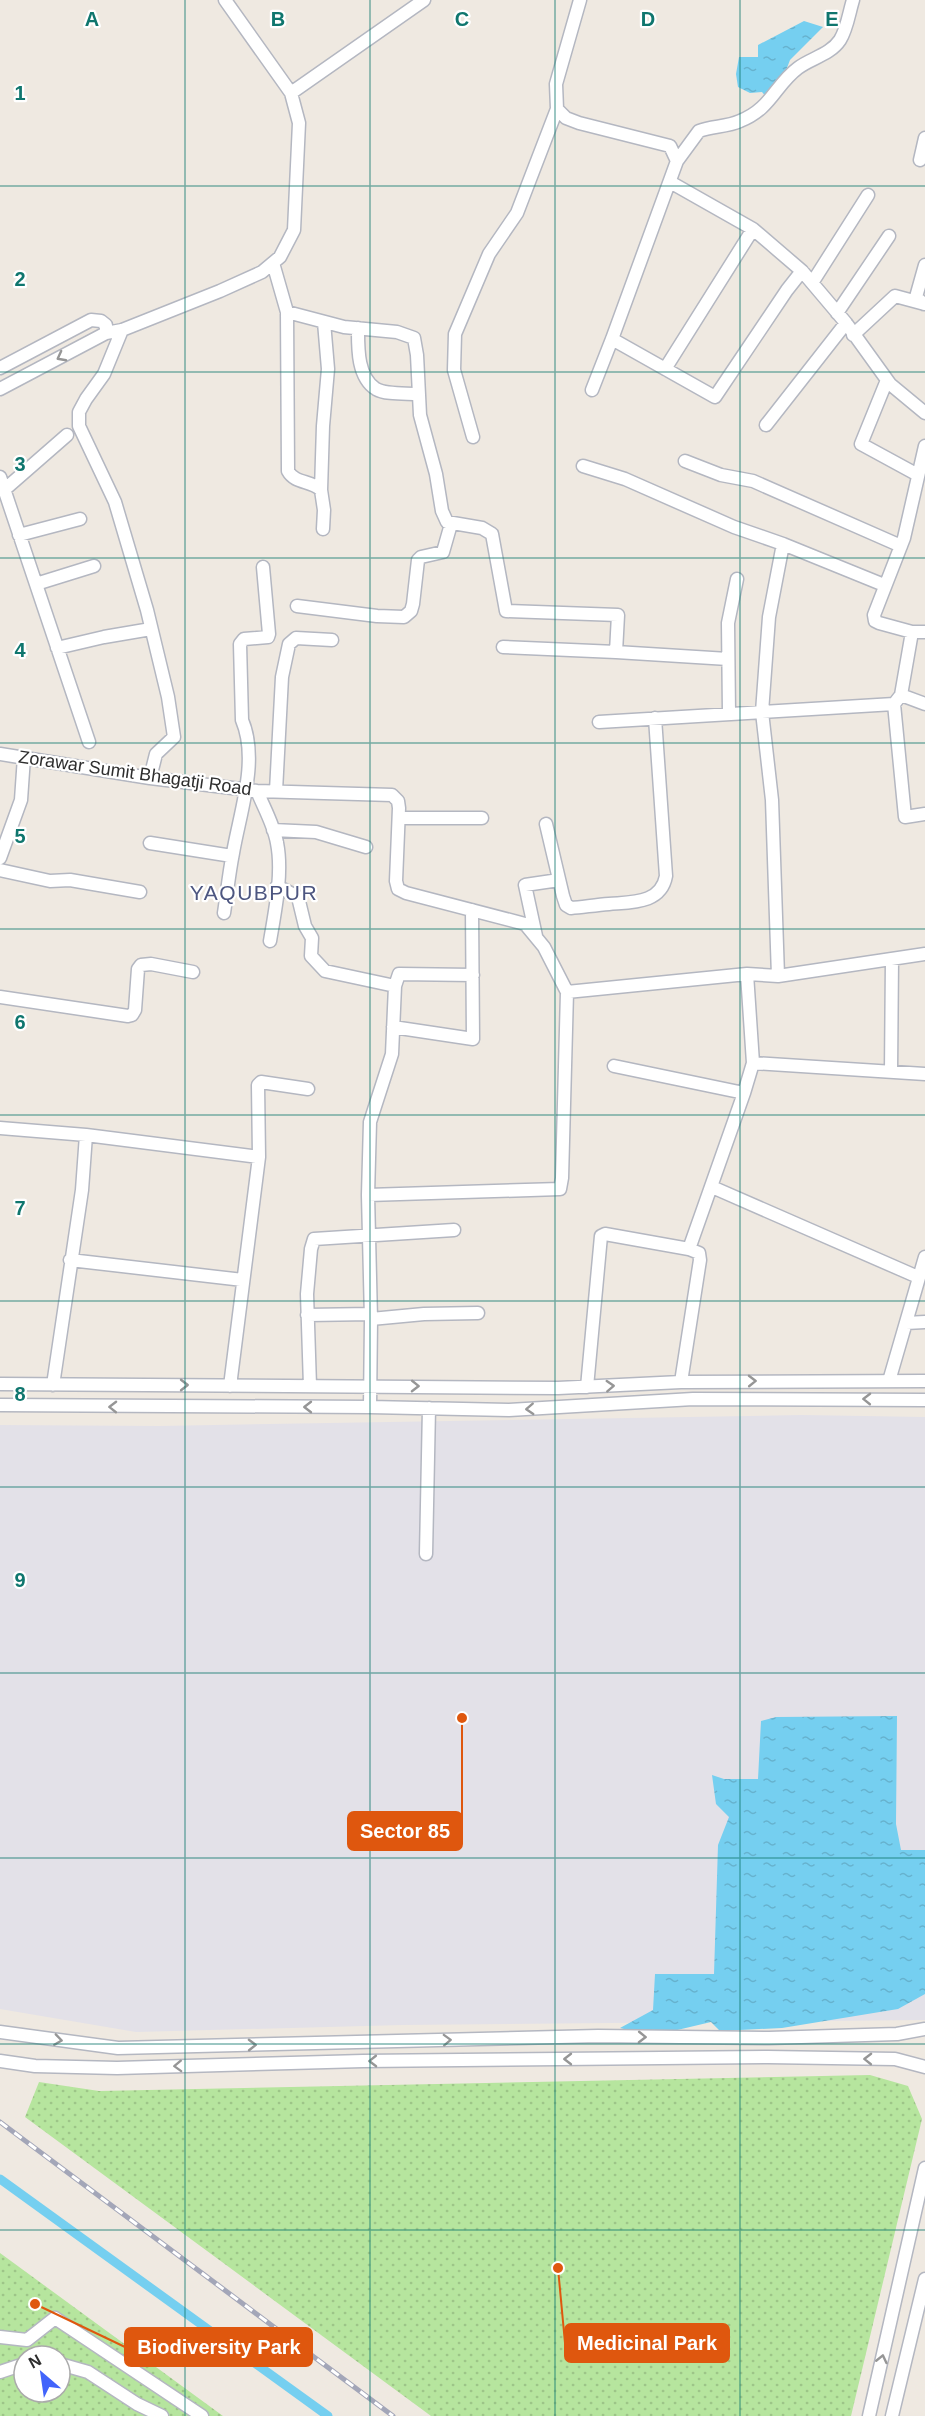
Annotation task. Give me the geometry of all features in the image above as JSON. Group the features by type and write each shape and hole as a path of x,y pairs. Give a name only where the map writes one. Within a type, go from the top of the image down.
{"street":[{"path":"0,389 106,333 122,330 262,272 280,257 294,230 299,123 291,93 225,0"},
{"path":"291,93 424,0"},
{"path":"473,437 454,370 455,333 489,254 517,213 557,109 556,84 580,0"},
{"path":"592,390 676,161 699,131 738,122 748,117 773,98 793,72 830,50 844,31 853,0"},
{"path":"557,109 566,118 579,123 670,146 676,161"},
{"path":"920,160 925,138"},
{"path":"670,182 753,229 802,272 846,323 887,380 925,413"},
{"path":"812,283 868,195"},
{"path":"665,369 753,229"},
{"path":"837,313 889,236"},
{"path":"273,263 287,312 288,471 295,479 312,484 321,490"},
{"path":"923,304 916,297 925,265"},
{"path":"612,339 715,397 787,290 802,272"},
{"path":"853,335 896,296 923,304"},
{"path":"287,312 324,322 397,332 414,339 417,355 418,394 424,433 436,474 444,518 450,525 482,528 492,534 506,611 618,615 616,652"},
{"path":"0,368 91,320 101,321 106,325 106,333"},
{"path":"323,529 324,510 321,490 323,426 328,369 324,322"},
{"path":"766,424 846,323"},
{"path":"358,328 360,361 374,387 382,391 418,394"},
{"path":"122,330 104,374 79,412 79,426 89,452 115,502 168,697 174,737 156,754 150,778"},
{"path":"887,380 861,444 918,475"},
{"path":"4,490 68,435"},
{"path":"925,446 901,546 874,615 875,621 912,632 925,632"},
{"path":"685,461 722,475 753,481 901,546"},
{"path":"583,466 625,479 734,527 783,544 884,585"},
{"path":"0,477 89,742"},
{"path":"19,535 80,519"},
{"path":"297,606 377,616 404,617 408,615 413,604 418,560 443,552 450,525"},
{"path":"778,976 772,800 762,712 769,617 783,544"},
{"path":"36,584 94,566"},
{"path":"224,913 232,856 251,790 245,728 242,720 240,644 244,639 269,635 263,567"},
{"path":"729,714 728,623 737,579"},
{"path":"57,648 151,629"},
{"path":"912,632 898,699 905,817 925,814"},
{"path":"276,790 282,677 289,644 296,639 332,640"},
{"path":"503,647 728,659"},
{"path":"599,722 762,712 898,699 925,704"},
{"path":"546,824 567,905 571,908 633,903 661,891 666,876 655,718"},
{"name":"Zorawar Sumit Bhagatji Road","path":"0,754 150,778 251,790 392,795 398,801 396,881 398,889 525,924 544,947 567,992"},
{"path":"0,858 21,800 24,757"},
{"path":"251,790 278,843 277,886 270,941"},
{"path":"399,818 482,818"},
{"path":"273,830 316,832 366,847"},
{"path":"150,843 232,856"},
{"path":"0,870 50,880 70,880 140,891"},
{"path":"536,936 525,885 560,880"},
{"path":"277,886 298,897 305,926 312,938 311,956 325,971 395,986"},
{"path":"393,1027 474,1040 472,910"},
{"path":"368,1196 560,1190 567,992 747,974 778,976 925,954"},
{"path":"891,1072 892,958"},
{"path":"0,997 128,1016 132,1015 135,1010 138,969 141,965 193,972"},
{"path":"370,1407 369,1122 392,1054 395,986 399,974 473,975"},
{"path":"689,1249 753,1063 747,974"},
{"path":"753,1063 925,1074"},
{"path":"614,1066 744,1093"},
{"path":"230,1386 259,1157 259,1084 261,1082 308,1089"},
{"path":"0,1128 86,1135 259,1157"},
{"path":"53,1385 82,1190 86,1135"},
{"path":"712,1187 918,1277"},
{"path":"310,1386 307,1315 310,1249 314,1239 454,1230"},
{"path":"587,1387 601,1236 605,1234 689,1249 699,1253 687,1382 693,1399"},
{"path":"889,1380 925,1257"},
{"path":"70,1260 243,1280"},
{"path":"307,1315 478,1313"},
{"path":"906,1323 925,1323"},
{"path":"0,1384 587,1387 687,1382 925,1381"},
{"path":"0,1405 510,1410 693,1399 925,1400"},
{"path":"426,1554 429,1408"},
{"path":"0,2032 118,2048 598,2036 769,2038 897,2034 925,2029"},
{"path":"0,2061 35,2066 117,2068 363,2061 768,2058 895,2059 925,2067"},
{"path":"869,2416 925,2168"},
{"path":"892,2416 925,2279"},
{"path":"0,2337 27,2340 55,2318 202,2416"},
{"path":"72,2367 88,2372 137,2404 162,2416"}],"shaded area":[{"path":"802,1415 925,1417 925,2020 402,2025 136,2032 0,2009 0,1425 159,1426"}],"green space":[{"path":"870,2075 908,2086 922,2119 851,2416 431,2416 25,2117 39,2082 99,2091"},
{"path":"0,2253 223,2416 0,2416"}],"water":[{"path":"804,21 823,27 790,60 782,81 767,98 762,92 750,93 738,87 736,74 739,57 758,57 758,45"},
{"path":"897,1716 896,1824 901,1850 925,1850 925,1994 898,2009 782,2028 720,2031 711,2022 652,2036 620,2028 653,2010 655,1974 714,1974 718,1845 729,1817 716,1804 712,1775 724,1779 758,1779 761,1721 776,1717"}],"waterway":[{"path":"0,2179 328,2416"}],"railway":[{"path":"0,2122 393,2416"}],"place":[{"name":"Sector 85","path":"462,1718"},
{"name":"Medicinal Park","path":"558,2268"},
{"name":"Biodiversity Park","path":"35,2304"}],"district":[{"name":"YAQUBPUR","path":"254,892"}]}
